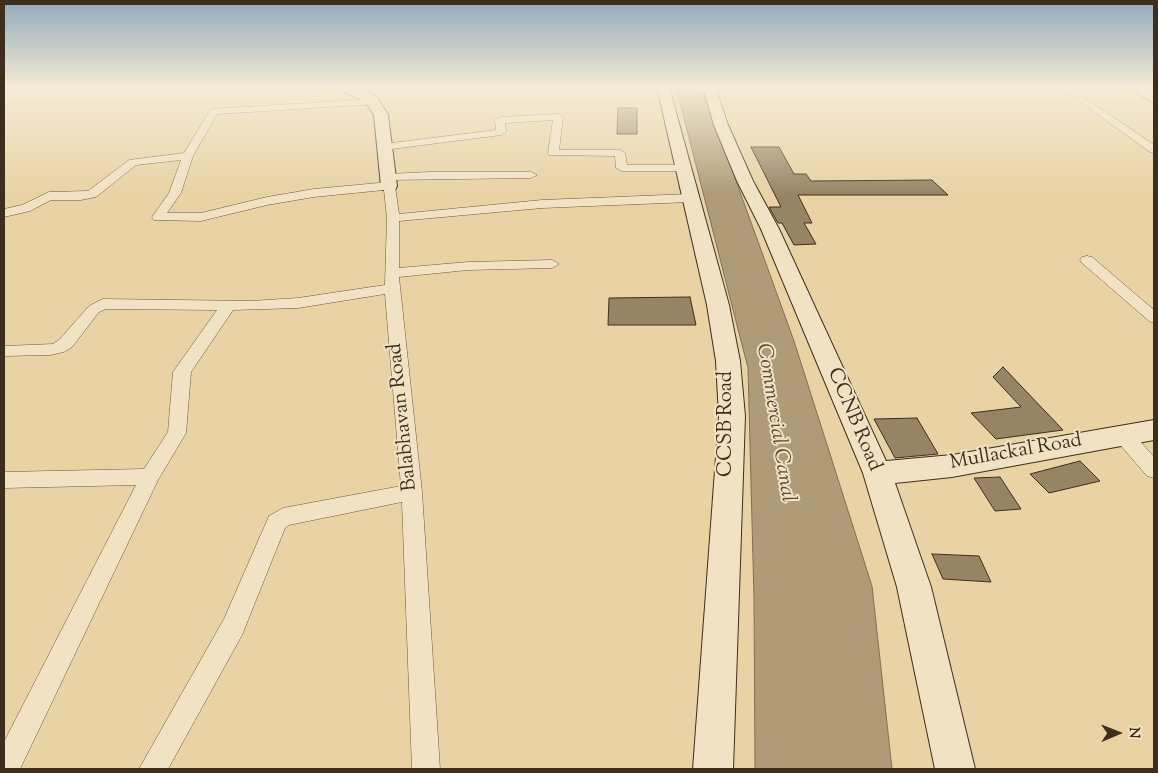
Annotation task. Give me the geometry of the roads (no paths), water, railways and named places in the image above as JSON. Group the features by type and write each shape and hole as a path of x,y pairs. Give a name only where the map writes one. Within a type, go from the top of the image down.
{"main road":[{"name":"Balabhavan Road","path":"382,123 389,182"},
{"name":"CCSB Road","path":"672,123 720,314 728,361 732,416 713,769"},
{"name":"CCNB Road","path":"720,123 745,181 770,229 876,473 914,587 955,769"},
{"name":"Mullackal Road","path":"876,473 952,466 1154,430"}],"street":[{"path":"207,123 188,156 174,193 158,217 201,217 266,201 430,175 531,176"},
{"path":"384,147 501,132 500,123"},
{"path":"557,123 553,154 620,153 622,168 683,168"},
{"path":"1116,123 1154,150"},
{"path":"4,213 26,208 49,196 92,194 133,162 188,156"},
{"name":"Balabhavan Road","path":"389,182 393,218 392,281 412,492 426,769"},
{"path":"393,218 542,204 690,198"},
{"path":"1086,260 1154,318"},
{"path":"4,351 50,350 58,348 66,343 94,309 103,304 228,306 298,303 392,281 468,266 552,264"},
{"path":"5,769 144,491 148,478 177,434 182,372 228,306"},
{"path":"1123,435 1154,470"},
{"path":"4,480 148,478"},
{"path":"153,769 233,627 277,522 283,517 412,492"}],"water":[{"name":"Commercial Canal","path":"685,123 715,123 794,341 872,586 892,769 755,769 754,599 748,368"}]}
